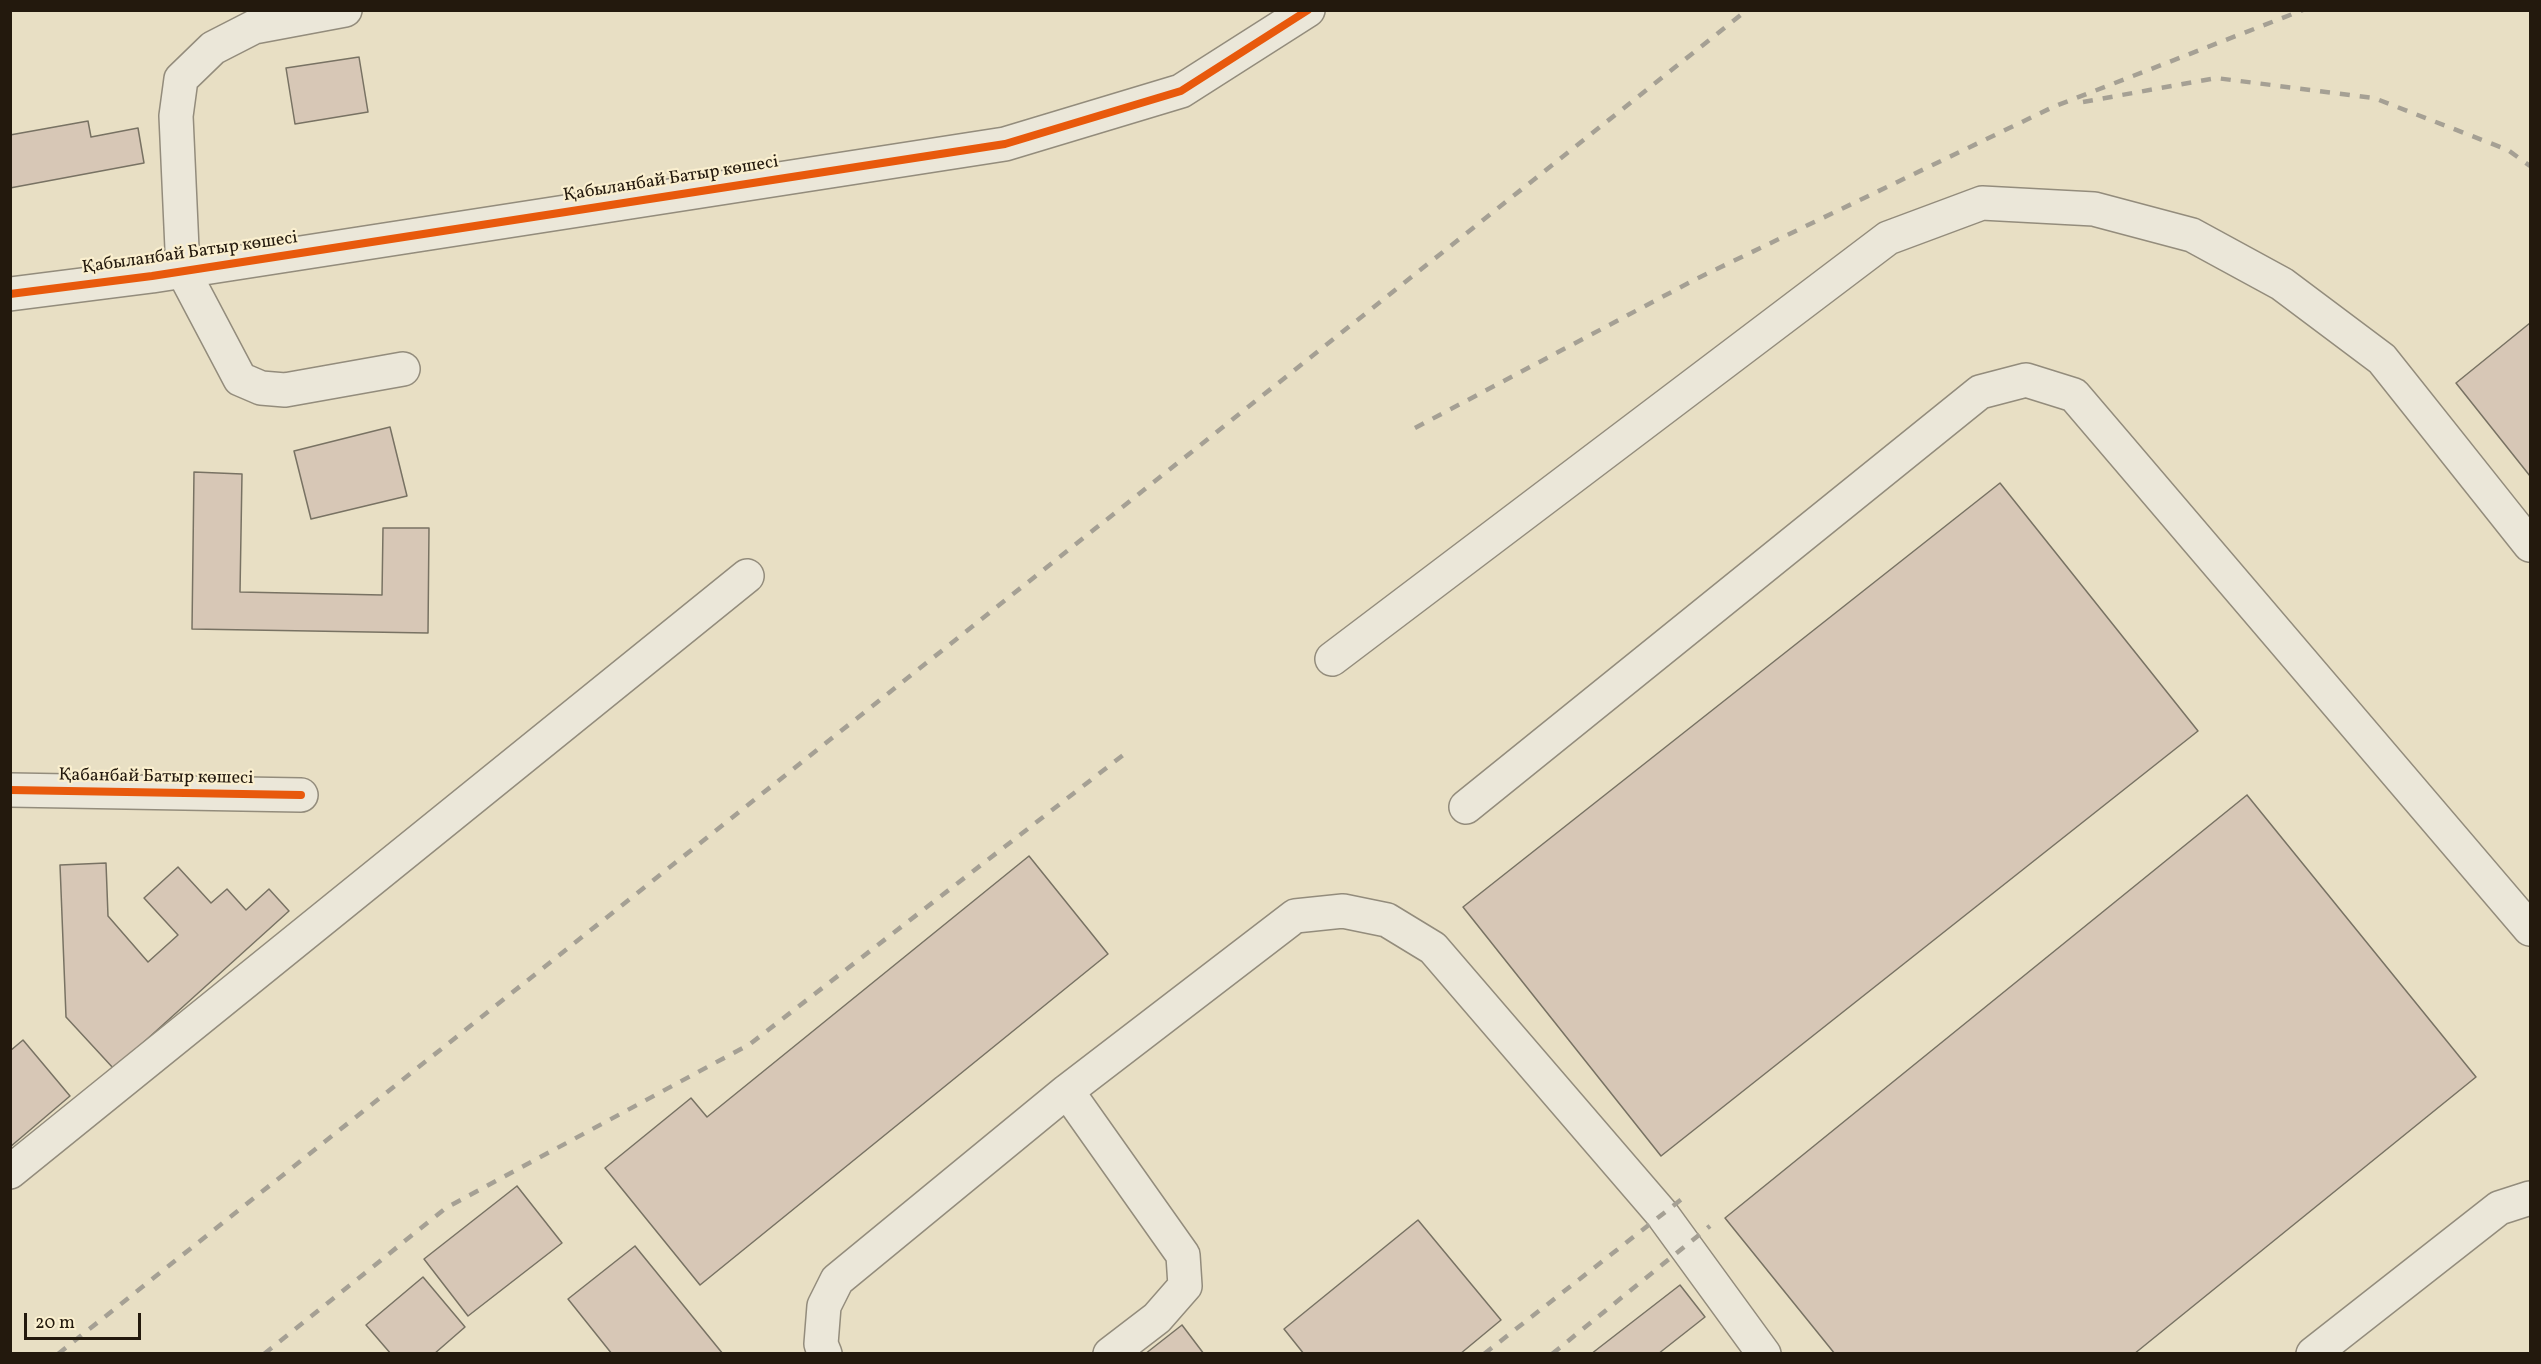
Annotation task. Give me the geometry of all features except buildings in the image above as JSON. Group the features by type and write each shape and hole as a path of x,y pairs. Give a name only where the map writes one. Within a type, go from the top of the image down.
{"street":[{"path":"345,10 254,27 213,48 181,79 176,116 183,271 240,379 261,388 285,390 403,369"},
{"name":"Қабыланбай Батыр көшесі","path":"10,294 183,271 1005,144 1181,91 1308,10"},
{"path":"1332,659 1888,238 1982,203 2094,208 2192,235 2282,284 2382,359 2530,544"},
{"path":"1466,807 1980,392 2026,380 2074,395 2530,929"},
{"path":"10,1172 747,576"},
{"name":"Қабанбай Батыр көшесі","path":"10,790 301,795"},
{"path":"825,1353 821,1344 824,1306 837,1280 1067,1091 1295,916 1343,911 1387,920 1433,948 1662,1214 1764,1353"},
{"path":"1067,1091 1183,1255 1185,1286 1157,1318 1110,1353"},
{"path":"2313,1353 2499,1208 2530,1198"}],"railway":[{"path":"58,1354 1747,10"},
{"path":"1415,428 1696,279 2053,107 2303,10"},
{"path":"2083,102 2216,78 2374,98 2508,150 2530,166"},
{"path":"264,1354 446,1208 750,1044 1127,752"},
{"path":"1484,1354 1687,1195"},
{"path":"1552,1354 1710,1226"}],"cycle path":[{"path":"10,294 152,276 1005,144 1181,91 1308,10"},
{"path":"10,790 301,795"}]}
